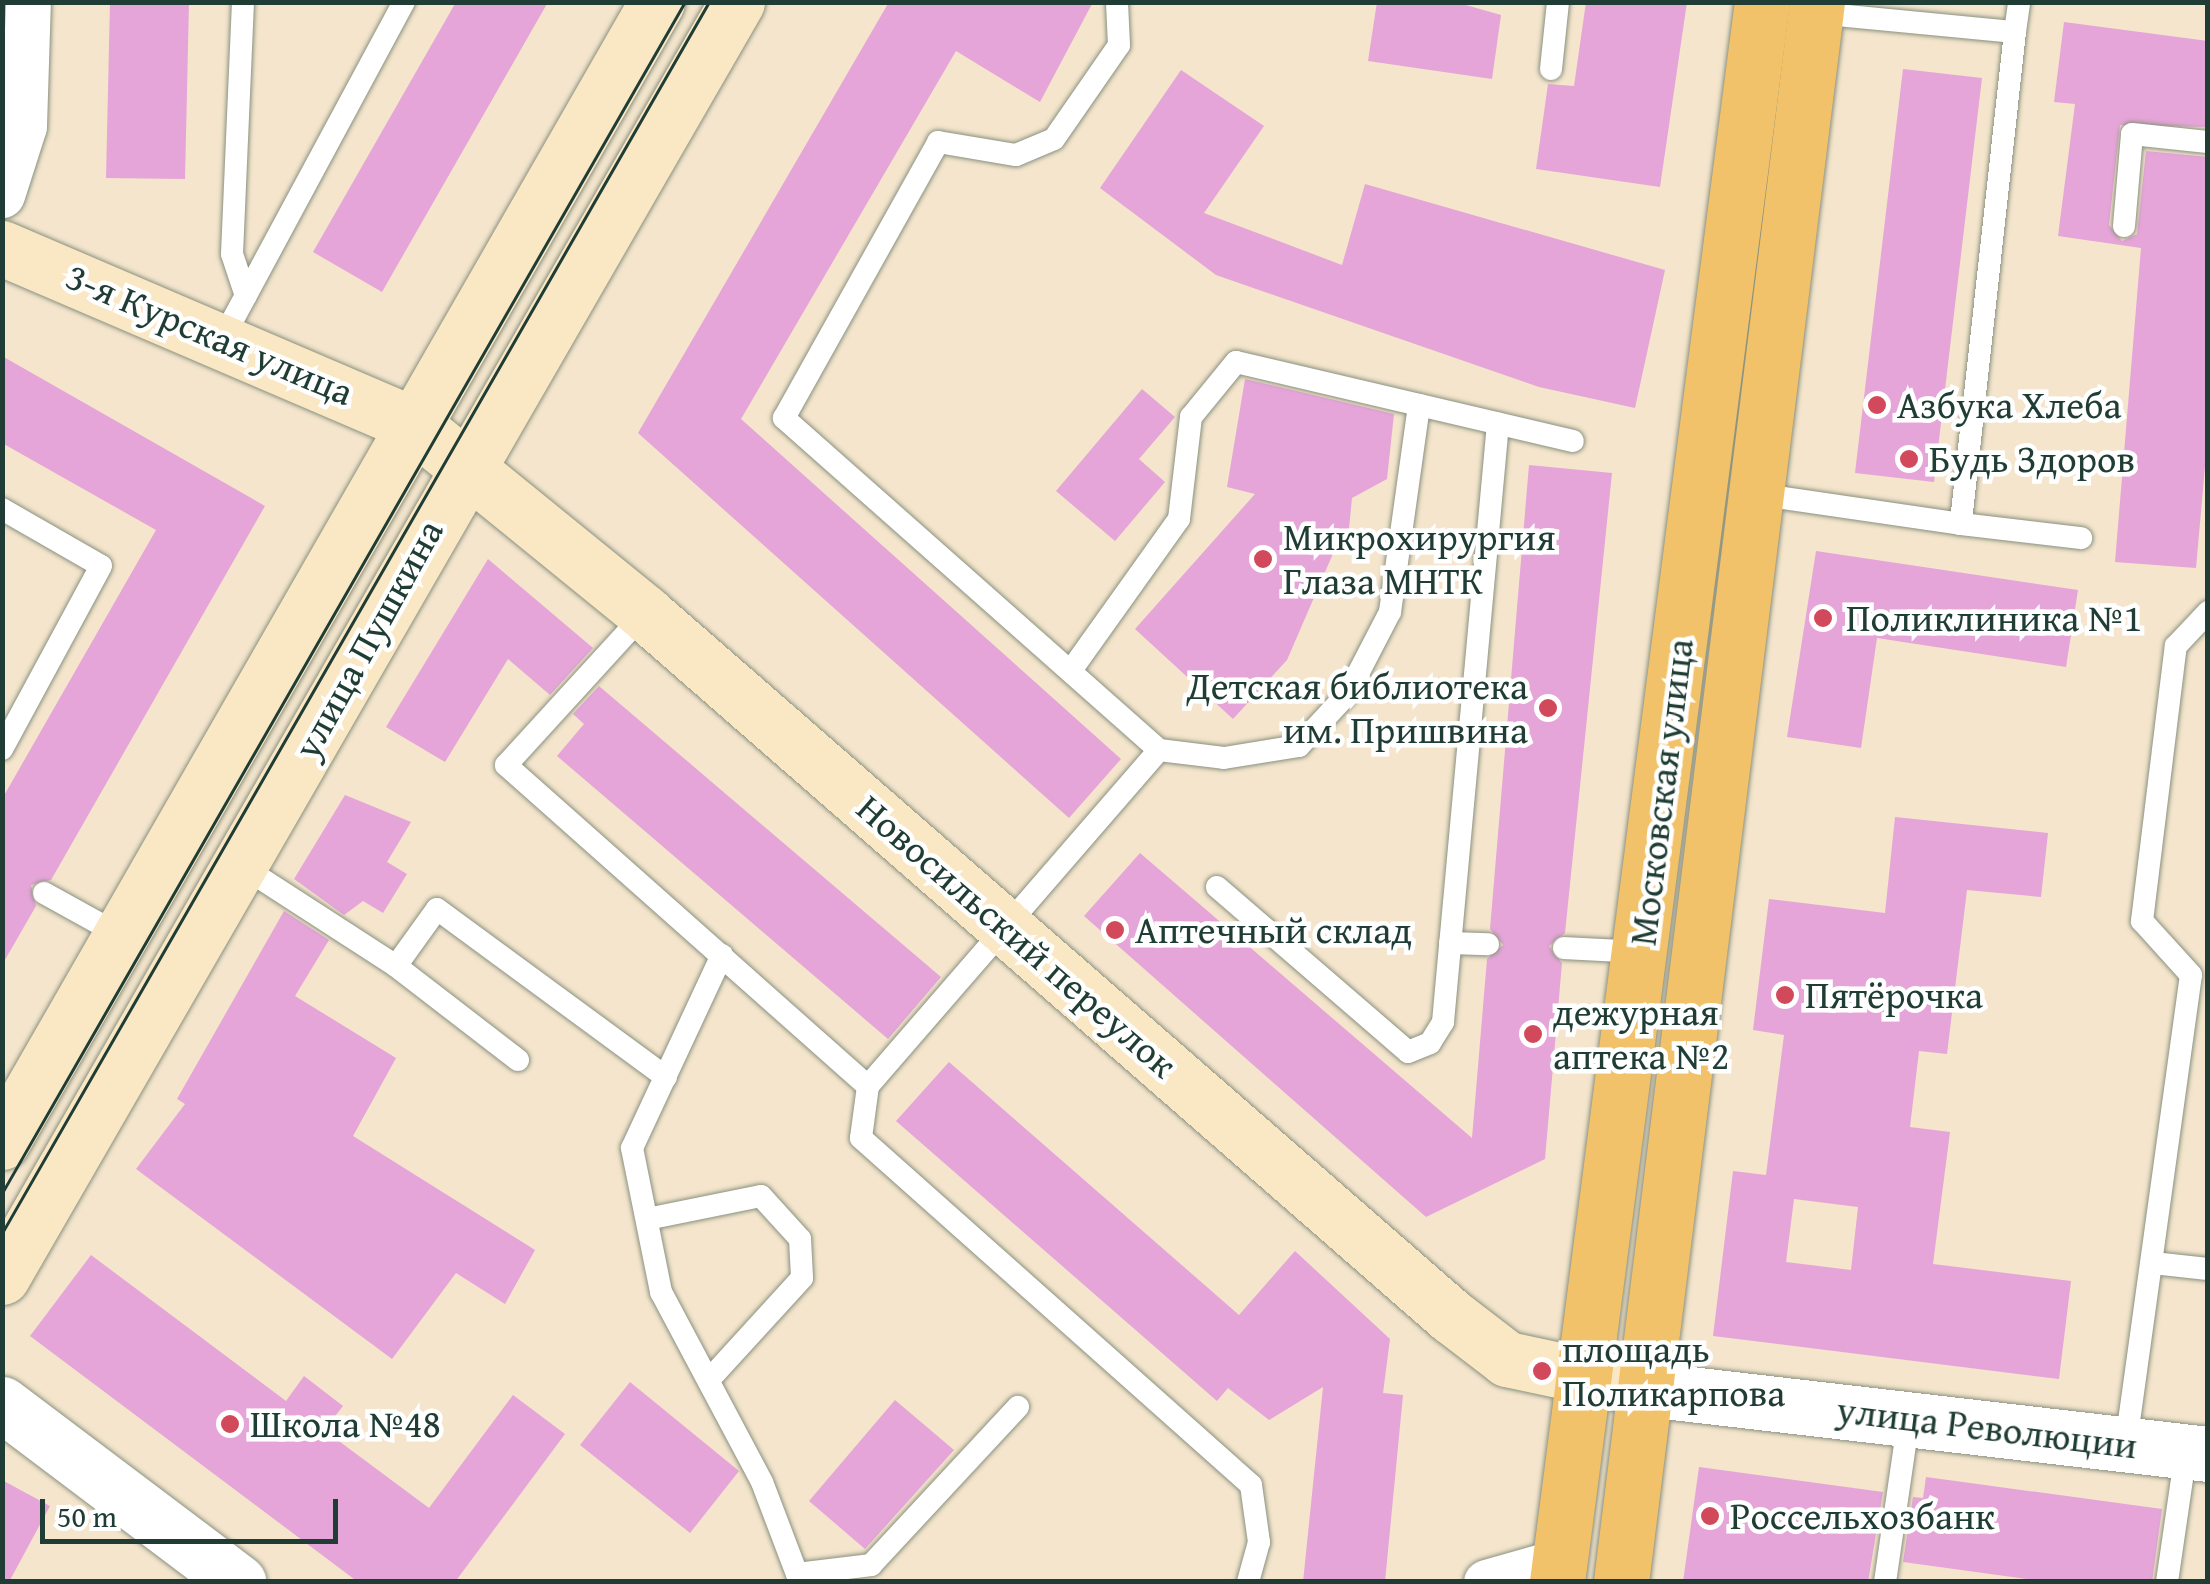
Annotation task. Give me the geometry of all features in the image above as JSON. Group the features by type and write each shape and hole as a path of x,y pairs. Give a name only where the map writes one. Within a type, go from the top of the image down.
{"main road":[{"name":"улица Пушкина","path":"2,1142 657,2"},
{"name":"улица Пушкина","path":"2,1277 737,2"},
{"name":"Московская улица","path":"1559,1572 1762,2"},
{"name":"Московская улица","path":"1621,1582 1816,8"},
{"name":"3-я Курская улица","path":"2,248 234,316 414,425"},
{"name":"Новосильский переулок","path":"414,425 645,613 1451,1316 1507,1359 1582,1382 1647,1389"}],"street":[{"path":"2,194 24,126 28,2"},
{"name":"улица Революции","path":"1647,1389 2197,1452"},
{"path":"2,1404 238,1582"},
{"path":"1486,1582 1559,1572"}],"lane":[{"path":"234,316 232,254 243,2"},
{"path":"234,316 404,2"},
{"path":"1117,2 1119,45 1054,139 1016,154 938,142 784,418 1159,750 1224,758 1299,746 1348,693 1390,612 1419,405"},
{"path":"1551,69 1558,2"},
{"path":"1960,524 2020,2"},
{"path":"1816,8 2016,32"},
{"path":"2124,226 2132,134 2208,142"},
{"path":"1072,669 1170,536 1191,417 1236,362 1573,442"},
{"path":"1217,887 1408,1052 1430,1044 1443,1022 1498,424"},
{"path":"1756,494 2080,538"},
{"path":"2,509 101,566 2,749"},
{"path":"2126,1443 2200,976 2142,921 2176,646 2208,612"},
{"path":"645,613 506,765 868,1086"},
{"path":"1159,750 868,1086 860,1138 1251,1485 1259,1542 1248,1582"},
{"path":"240,865 396,966 518,1060"},
{"path":"44,892 120,935"},
{"path":"396,966 438,909 666,1077"},
{"path":"1450,943 1488,944"},
{"path":"1564,948 1641,952"},
{"path":"722,955 632,1148 661,1292 710,1380 799,1578 871,1565 892,1549 1018,1407"},
{"path":"647,1219 761,1196 800,1239 802,1278 710,1380"},
{"path":"2153,1263 2208,1269"},
{"path":"1885,1582 1909,1418"},
{"path":"2168,1582 2197,1452"}],"building":[{"path":"110,2 189,2 185,179 106,178"},
{"path":"456,2 548,2 382,292 313,252"},
{"path":"889,2 1093,2 1040,102 956,51 741,419 1121,759 1069,818 638,433"},
{"path":"1377,2 1455,2 1501,15 1492,79 1368,61"},
{"path":"1586,2 1687,2 1660,187 1536,169 1548,84 1574,86"},
{"path":"2064,22 2208,41 2208,127 2120,125 2109,225 2122,241 2137,234 2146,151 2208,157 2208,433 2196,568 2115,562 2141,248 2058,236 2075,104 2054,102"},
{"path":"1903,69 1982,78 1934,482 1855,473"},
{"path":"1181,70 1264,126 1204,213 1342,265 1365,184 1665,270 1635,408 1539,387 1216,275 1100,188"},
{"path":"2,356 265,506 51,880 31,885 36,906 2,965 2,799 156,530 2,443"},
{"name":"Микрохирургия Глаза МНТК","path":"1245,379 1394,414 1387,479 1352,498 1347,549 1335,549 1287,660 1233,719 1135,629 1255,494 1227,487"},
{"path":"1142,389 1175,417 1139,459 1165,482 1115,541 1056,491"},
{"name":"Детская библиотека им. Пришвина","path":"1529,465 1612,473 1565,933 1549,946 1562,963 1545,1159 1426,1217 1084,916 1140,853 1472,1138 1487,959 1503,945 1490,929"},
{"path":"1816,551 2078,590 2066,667 1877,638 1861,748 1787,737"},
{"path":"488,559 593,648 550,695 508,659 445,762 386,727"},
{"path":"599,686 941,977 888,1039 557,756 584,724 573,714"},
{"path":"345,795 411,822 387,862 407,874 383,913 363,901 344,915 294,879"},
{"path":"1895,817 2048,833 2041,897 1967,890 1947,1054 1919,1051 1910,1127 1950,1132 1933,1264 2071,1281 2059,1379 1713,1336 1733,1171 1766,1175 1784,1035 1753,1030 1769,899 1885,913","holes":["1794,1199 1858,1207 1851,1270 1786,1262"]},
{"path":"284,911 329,940 295,996 396,1058 353,1136 535,1250 505,1304 456,1273 392,1359 136,1169 185,1104 177,1099"},
{"path":"949,1062 1239,1315 1295,1251 1390,1339 1383,1393 1403,1395 1385,1582 1303,1582 1323,1387 1269,1420 1228,1388 1217,1401 896,1121"},
{"path":"91,1255 286,1401 304,1376 343,1406 324,1430 429,1508 513,1395 565,1434 455,1582 358,1582 30,1336"},
{"path":"630,1382 739,1471 690,1533 580,1445"},
{"path":"895,1400 954,1450 865,1549 809,1501"},
{"path":"1699,1467 1883,1492 1868,1582 1683,1582"},
{"path":"1926,1477 2162,1509 2152,1582 2049,1582 1903,1562 1913,1497 1923,1498"},
{"path":"2,1480 50,1506 9,1582 2,1582"}],"tram line":[{"path":"2,1193 685,2"},
{"path":"2,1233 709,2"}],"place":[{"name":"Азбука Хлеба","path":"1877,405"},
{"name":"Будь Здоров","path":"1909,459"},
{"name":"Микрохирургия Глаза МНТК","path":"1263,559"},
{"name":"Поликлиника №1","path":"1823,618"},
{"name":"Детская библиотека им. Пришвина","path":"1548,708"},
{"name":"Аптечный склад","path":"1115,930"},
{"name":"Пятёрочка","path":"1785,995"},
{"name":"дежурная аптека №2","path":"1533,1034"},
{"name":"площадь Поликарпова","path":"1542,1371"},
{"name":"Школа №48","path":"230,1424"},
{"name":"Россельхозбанк","path":"1710,1516"}]}
